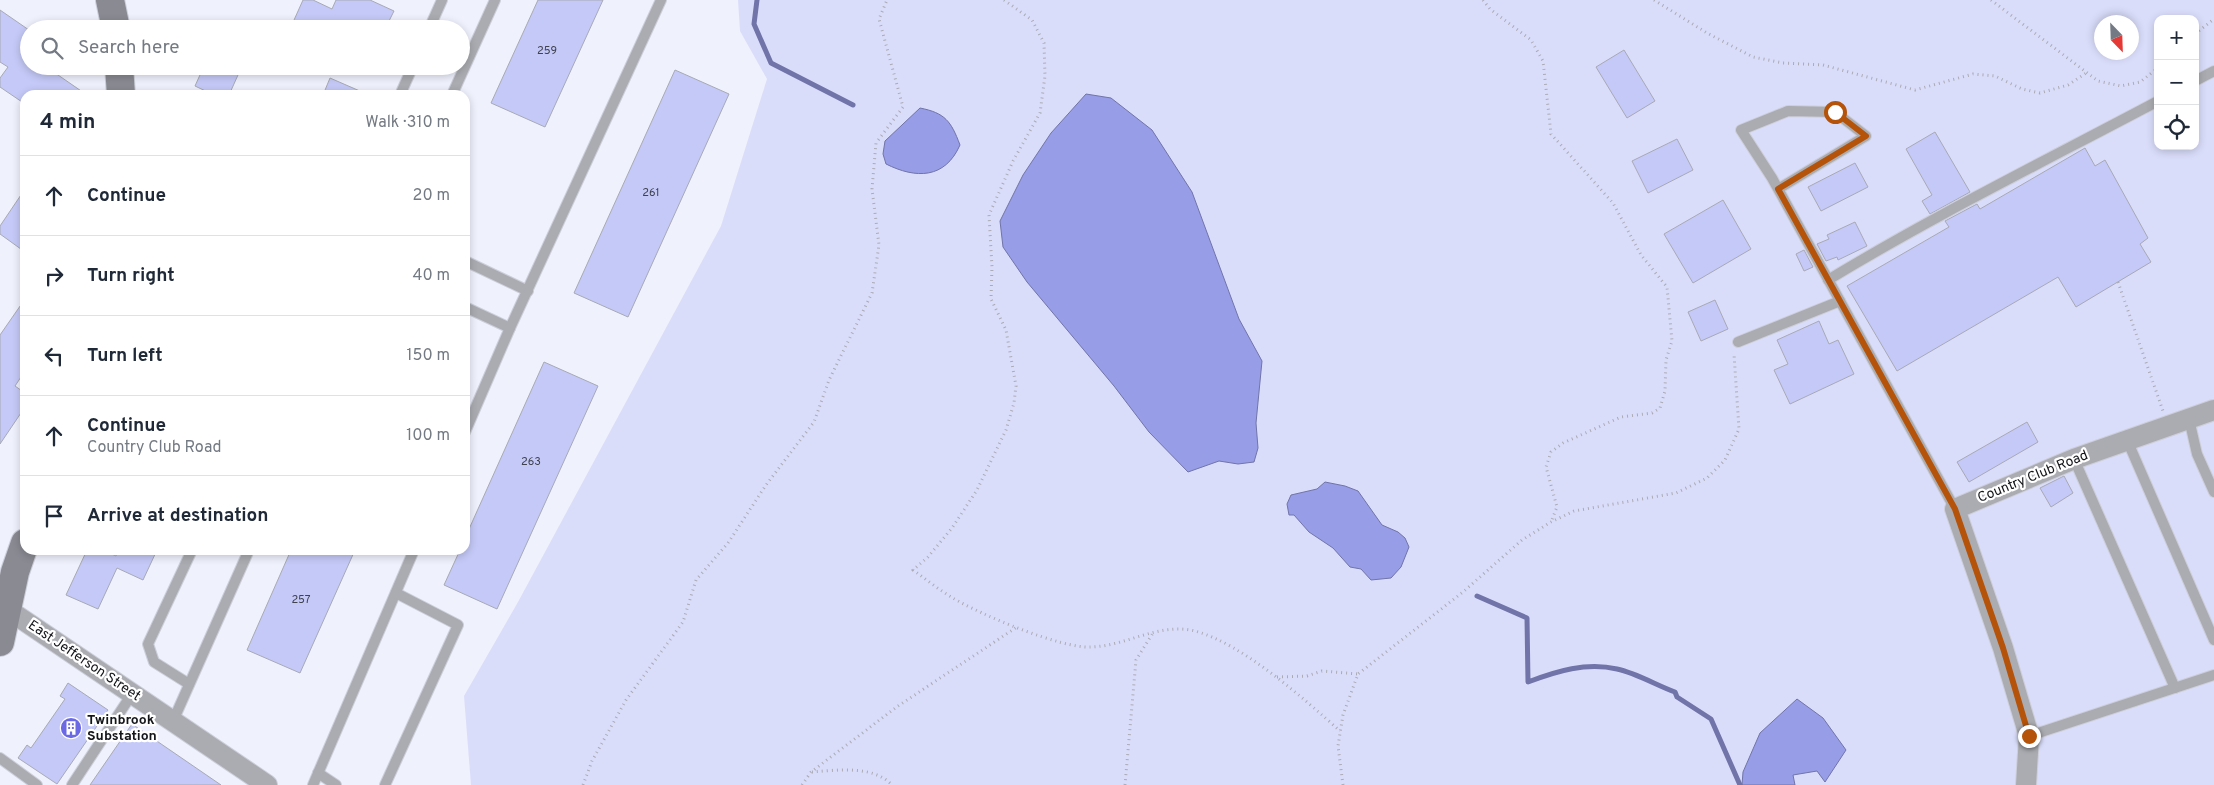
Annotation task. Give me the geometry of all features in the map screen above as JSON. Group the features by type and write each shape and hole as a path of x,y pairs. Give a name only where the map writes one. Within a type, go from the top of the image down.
{"street":[{"path":"110,0 114,20"},
{"path":"120,75 121,90"},
{"name":"Country Club Road","path":"1955,509 2074,459 2214,410"},
{"path":"1955,509 2003,648 2029,736 2026,785"},
{"path":"0,642 4,606 21,555"},
{"name":"East Jefferson Street","path":"4,606 173,721 256,782"}],"lane":[{"path":"433,20 442,0"},
{"path":"470,420 510,328 661,0"},
{"path":"470,53 492,1"},
{"path":"2199,79 2214,71"},
{"path":"402,90 409,75"},
{"path":"454,90 461,75"},
{"path":"1828,280 1958,205 2036,167 2154,103"},
{"path":"1778,189 1866,136 1835,112 1788,112 1741,130 1778,189 1955,509"},
{"path":"470,263 528,291"},
{"path":"1738,342 1840,301"},
{"path":"470,310 510,328"},
{"path":"2189,419 2197,454 2214,492"},
{"path":"2127,440 2214,640"},
{"path":"2074,459 2175,688"},
{"path":"190,555 148,644 154,662 190,684"},
{"path":"173,721 247,555"},
{"path":"313,785 412,555"},
{"path":"385,785 458,625 396,593"},
{"path":"2029,736 2214,674"},
{"path":"72,785 132,694"},
{"path":"0,758 37,785"},
{"path":"318,773 336,785"}],"path":[{"path":"583,785 592,761 626,700 683,622 696,580 728,543 766,485 814,422 829,380 872,293 879,245 872,189 876,143 903,107 879,19 887,0"},
{"path":"1004,0 1032,20 1044,43 1045,76 1040,113 1013,160 989,215 992,267 991,299 1006,330 1016,386 1014,403 1006,430 977,490 952,528 913,570 953,599 1047,638 1091,648 1168,628 1193,631 1215,638 1296,691 1340,731"},
{"path":"1483,0 1490,9 1531,40 1543,61 1551,134 1613,203 1641,255 1667,287 1671,311 1672,342 1666,360 1665,391 1660,408 1652,413 1621,417 1563,443 1551,452 1546,466 1557,507 1551,522"},
{"path":"1654,0 1708,33 1753,57 1783,63 1823,65 1915,90 1972,74 1995,76 2022,89 2040,94 2068,85 2086,73"},
{"path":"1991,0 2098,81 2121,86 2140,82 2154,71"},
{"path":"2199,31 2214,19"},
{"path":"2118,282 2168,425"},
{"path":"1343,785 1338,746 1340,731 1343,716 1358,674 1463,592 1522,540 1551,522 1574,511 1676,493 1707,478 1725,460 1739,429 1738,392 1734,356 1738,342"},
{"path":"802,785 812,772 898,706 1017,627"},
{"path":"1125,785 1136,660 1153,632"},
{"path":"1276,677 1307,676 1322,671 1358,674"},
{"path":"812,772 845,769 884,777 892,785"},
{"path":"1342,779 1347,785"}],"shaded area":[{"path":"738,0 2214,0 2214,785 471,785 464,696 518,602 721,226 767,79 740,31"}],"water":[{"path":"1086,94 1111,98 1152,130 1192,192 1239,319 1262,361 1256,423 1258,448 1254,462 1238,464 1219,461 1188,472 1149,432 1114,386 1027,282 1003,247 1000,221 1023,175 1051,133"},
{"path":"920,108 929,110 946,119 960,145 954,156 938,170 919,174 897,169 886,164 883,154 885,141"},
{"path":"1325,482 1358,491 1382,525 1398,532 1405,538 1409,547 1401,567 1391,578 1371,580 1361,569 1350,567 1333,548 1309,532 1294,515 1289,515 1287,504 1291,495 1317,489"},
{"path":"1797,699 1823,718 1846,750 1825,782 1817,771 1793,775 1795,785 1742,785 1743,772 1760,733"}],"building":[{"path":"303,0 313,0 332,9 336,0 370,0 394,11 390,20 294,20"},
{"path":"538,0 603,0 545,127 491,103"},
{"path":"0,10 20,24 20,75 58,75 80,90 20,90 20,101 0,87 0,78 8,67 0,62"},
{"path":"1624,50 1655,101 1627,118 1596,67"},
{"path":"675,70 729,94 628,317 574,293"},
{"path":"200,75 238,75 231,90 203,90 195,86"},
{"path":"330,78 358,90 325,90"},
{"path":"1935,132 1970,192 1930,214 1922,201 1932,195 1906,149"},
{"path":"1677,139 1693,170 1648,193 1632,161"},
{"path":"2085,148 2095,166 2105,160 2148,238 2140,244 2151,262 2076,307 2058,277 1897,371 1847,286 1949,227 1945,221 1977,204 1980,209"},
{"path":"1855,163 1868,187 1821,211 1808,187"},
{"path":"20,196 20,248 0,234 0,226"},
{"path":"1723,200 1751,249 1693,283 1664,234"},
{"path":"1855,222 1867,246 1838,260 1837,257 1826,261 1817,244 1829,239 1827,235"},
{"path":"1804,250 1813,267 1804,271 1796,254"},
{"path":"1715,300 1728,329 1701,341 1688,312"},
{"path":"20,306 20,378 15,386 20,390 20,414 0,444 0,335"},
{"path":"1819,321 1829,344 1838,340 1854,374 1790,404 1774,370 1788,364 1777,340"},
{"path":"544,362 598,386 497,609 444,585 458,555 470,555 470,527"},
{"path":"2027,422 2038,442 1969,482 1957,462"},
{"path":"2064,476 2073,493 2051,507 2040,488"},
{"path":"85,555 155,555 143,580 117,568 98,609 66,595"},
{"path":"289,555 353,555 300,673 247,650"},
{"name":"Twinbrook Substation","path":"68,683 108,710 57,784 18,758 27,745 31,748 65,699 60,696"},
{"path":"132,724 221,785 90,785"}],"waterway":[{"path":"757,0 754,24 771,63 853,105"},
{"path":"1477,596 1527,618 1528,682 1572,669 1605,667 1631,673 1675,692 1677,697 1711,719 1740,785"}],"place":[{"name":"Twinbrook Substation","path":"71,728"}],"route":[{"path":"1835,112 1866,136 1778,189 1955,509 2003,648 2029,736"}]}
